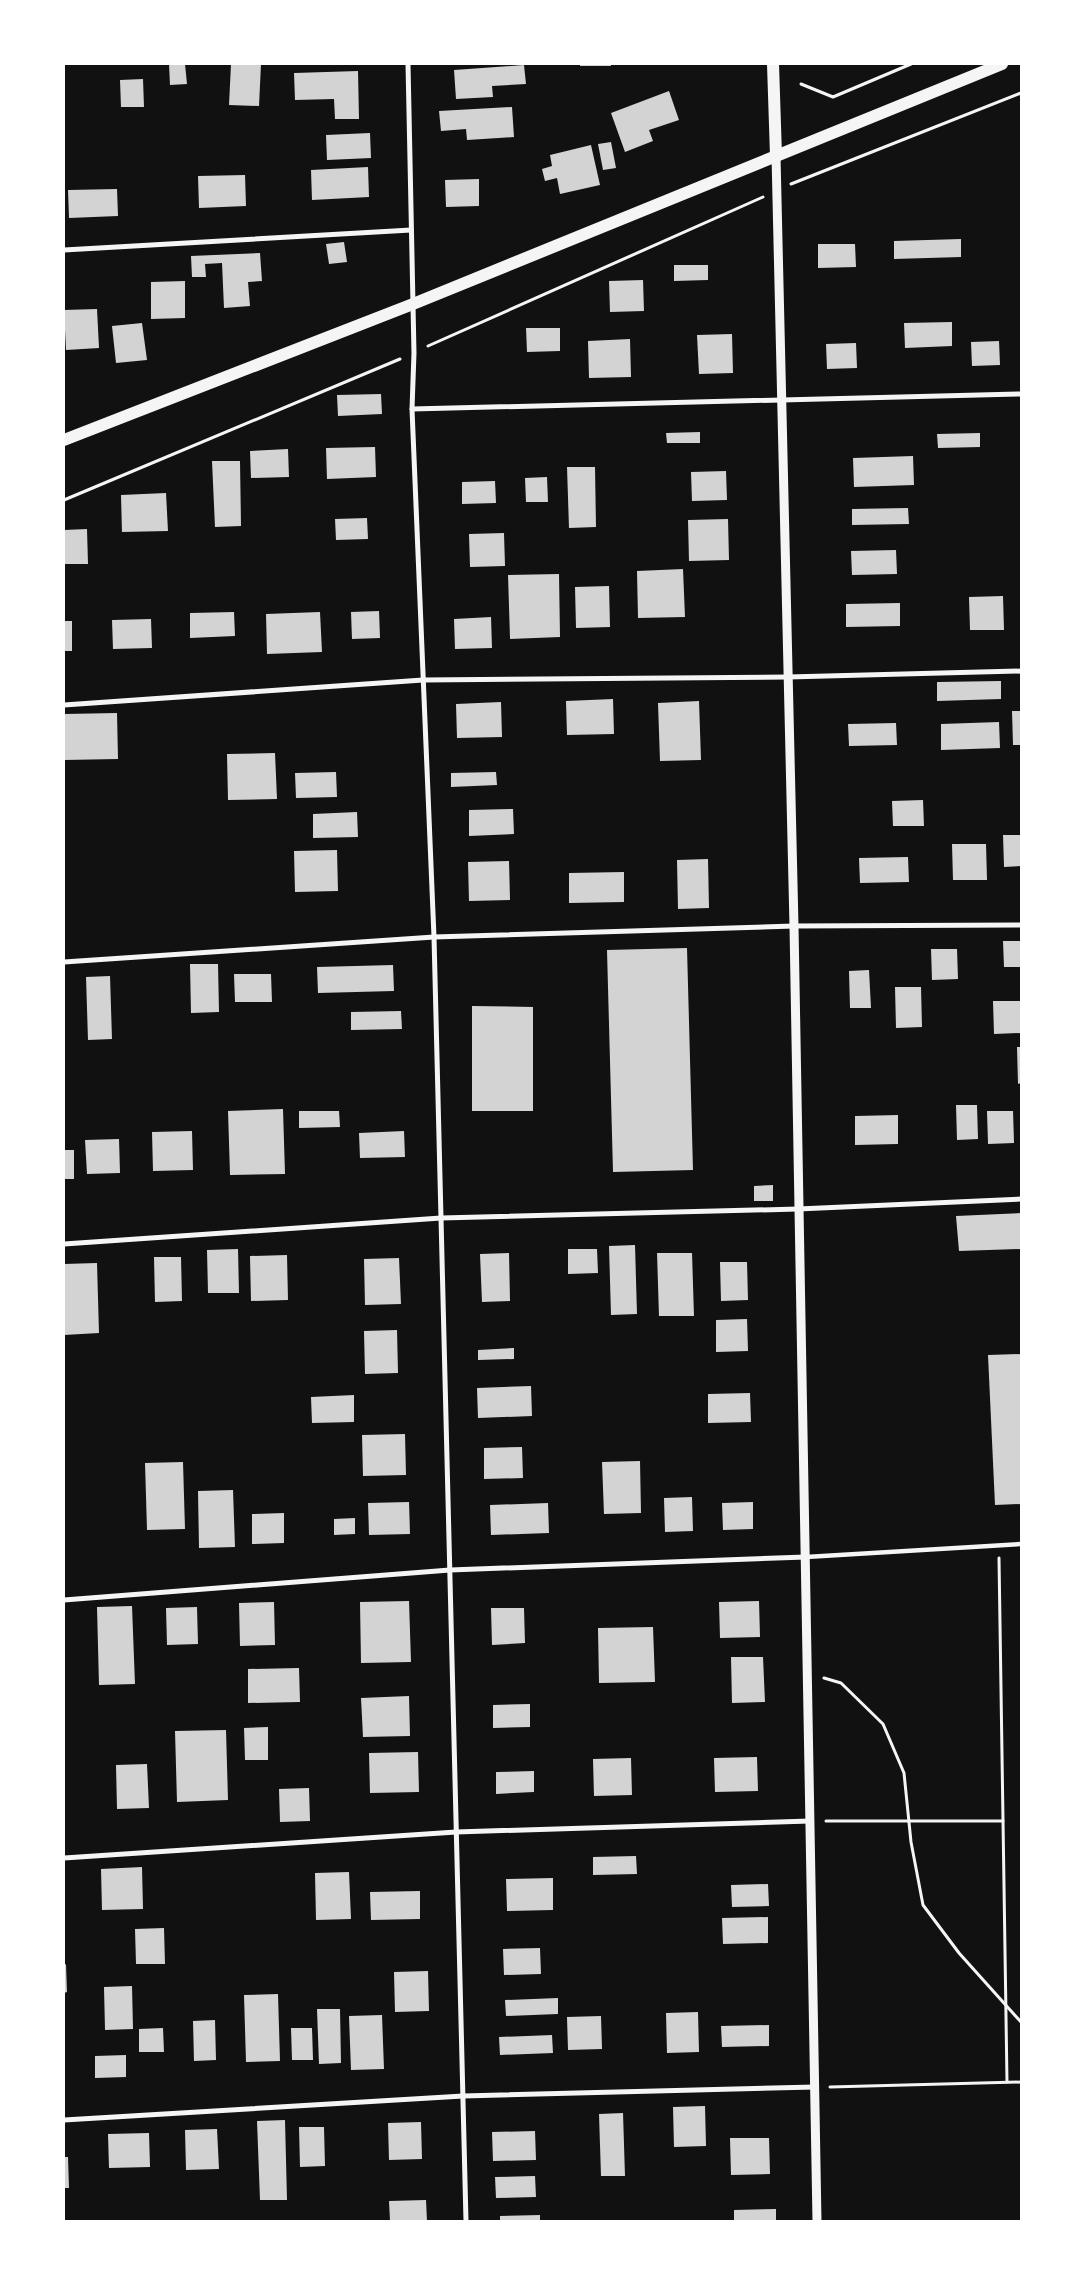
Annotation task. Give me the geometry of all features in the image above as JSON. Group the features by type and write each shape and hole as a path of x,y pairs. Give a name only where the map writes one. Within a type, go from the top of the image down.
{"main road":[{"path":"773,64 776,156"},
{"path":"64,440 413,304 1002,64"}],"street":[{"path":"408,64 414,353 412,409 434,937 466,2221"},
{"path":"776,156 794,926 817,2221"},
{"path":"64,250 411,230"},
{"path":"412,409 1021,394"},
{"path":"64,706 423,680 788,677 1021,671"},
{"path":"64,962 434,937 794,926 1021,925"},
{"path":"64,1244 440,1218 798,1209 1021,1199"},
{"path":"64,1600 450,1570 806,1557 1021,1544"},
{"path":"64,1858 456,1832 811,1822"},
{"path":"64,2120 463,2096 815,2088"}],"path":[{"path":"801,84 833,98 911,64"},
{"path":"64,500 414,353 776,190 1021,93"},
{"path":"998,1546 1007,2082"},
{"path":"808,1674 841,1683 883,1724 904,1773 909,1821 923,1905 959,1954 1021,2022"},
{"path":"811,1822 1003,1821"},
{"path":"815,2088 1021,2082"}],"building":[{"path":"169,64 185,64 187,84 170,85"},
{"path":"231,64 261,64 259,106 229,105"},
{"path":"580,64 611,64 611,66 580,66"},
{"path":"524,65 526,84 492,86 493,97 456,99 454,70"},
{"path":"358,71 359,119 335,119 334,99 295,100 294,73"},
{"path":"143,79 144,107 121,107 120,80"},
{"path":"669,91 679,120 649,130 653,141 625,152 611,113"},
{"path":"512,107 514,137 467,140 466,129 441,131 439,111"},
{"path":"370,133 371,158 327,160 326,135"},
{"path":"611,142 616,168 603,170 598,144"},
{"path":"591,145 600,185 560,194 557,178 545,181 542,169 552,166 550,155"},
{"path":"368,167 369,197 312,200 311,170"},
{"path":"245,175 246,206 199,208 198,176"},
{"path":"479,179 479,206 446,207 445,180"},
{"path":"117,189 118,216 69,218 68,190"},
{"path":"961,239 961,257 894,259 894,241"},
{"path":"344,242 347,262 329,264 326,244"},
{"path":"818,244 855,244 856,267 818,268"},
{"path":"260,253 262,281 248,282 250,306 224,308 222,263 205,264 206,277 192,277 191,256"},
{"path":"674,265 708,265 708,280 674,281"},
{"path":"643,280 644,311 610,312 609,281"},
{"path":"185,281 185,318 151,319 151,282"},
{"path":"97,309 99,348 66,350 64,310"},
{"path":"952,322 952,346 905,348 904,323"},
{"path":"142,323 147,360 116,363 112,326"},
{"path":"526,328 560,328 560,351 527,352"},
{"path":"732,334 733,373 699,374 697,335"},
{"path":"630,339 631,377 589,378 588,341"},
{"path":"999,341 1000,365 972,366 971,342"},
{"path":"856,343 857,368 827,369 826,344"},
{"path":"381,394 382,414 338,416 337,395"},
{"path":"700,432 700,443 667,443 666,433"},
{"path":"980,433 980,447 938,448 937,434"},
{"path":"375,447 376,477 327,479 326,448"},
{"path":"288,449 289,477 251,478 250,451"},
{"path":"913,456 914,485 854,487 853,458"},
{"path":"212,461 240,461 241,526 215,527"},
{"path":"567,467 595,467 596,527 569,528"},
{"path":"726,471 727,500 692,501 691,472"},
{"path":"547,477 548,502 526,502 525,478"},
{"path":"495,481 496,503 462,504 462,482"},
{"path":"166,493 168,531 122,532 121,495"},
{"path":"908,508 909,524 852,525 852,509"},
{"path":"367,518 368,539 336,540 335,519"},
{"path":"728,519 729,560 689,561 688,520"},
{"path":"87,529 88,564 64,564 64,530"},
{"path":"504,533 505,566 470,567 469,534"},
{"path":"896,550 897,574 852,575 851,551"},
{"path":"683,569 685,617 638,618 637,571"},
{"path":"559,574 560,637 510,639 508,575"},
{"path":"609,586 610,627 576,628 575,587"},
{"path":"1003,596 1004,630 970,630 969,597"},
{"path":"900,603 900,626 846,627 846,604"},
{"path":"379,611 380,638 352,639 351,612"},
{"path":"234,612 235,636 190,638 190,613"},
{"path":"320,612 322,652 267,654 266,614"},
{"path":"491,617 492,648 455,649 454,619"},
{"path":"151,619 152,648 113,649 112,620"},
{"path":"64,621 72,621 72,651 64,651"},
{"path":"1001,681 1001,699 937,701 937,682"},
{"path":"613,699 614,734 567,735 566,701"},
{"path":"699,701 701,760 660,761 658,703"},
{"path":"501,702 502,737 457,738 456,704"},
{"path":"1012,711 1021,711 1021,745 1013,745"},
{"path":"117,713 118,759 64,760 64,714"},
{"path":"999,722 1000,748 941,750 941,724"},
{"path":"896,723 897,745 849,746 848,724"},
{"path":"275,753 277,799 228,800 227,754"},
{"path":"336,772 337,797 296,798 295,773"},
{"path":"496,772 497,785 451,787 451,773"},
{"path":"923,800 924,826 893,826 892,801"},
{"path":"513,809 514,834 469,836 469,810"},
{"path":"357,812 358,837 313,838 313,814"},
{"path":"1003,835 1021,835 1021,866 1004,867"},
{"path":"952,844 986,844 987,880 953,880"},
{"path":"337,850 338,891 295,892 294,851"},
{"path":"908,857 909,882 860,883 859,858"},
{"path":"708,859 709,908 678,909 677,860"},
{"path":"509,861 510,900 469,901 468,862"},
{"path":"624,872 624,902 569,903 569,873"},
{"path":"1003,941 1021,941 1021,967 1004,967"},
{"path":"687,948 693,1170 613,1172 607,950"},
{"path":"931,949 957,949 958,979 932,980"},
{"path":"190,964 218,964 219,1012 191,1013"},
{"path":"393,965 394,991 318,993 317,967"},
{"path":"869,970 871,1008 850,1008 849,971"},
{"path":"234,974 271,974 272,1002 235,1002"},
{"path":"110,976 112,1039 88,1040 86,977"},
{"path":"895,987 921,987 922,1027 896,1028"},
{"path":"993,1001 1021,1001 1021,1033 994,1034"},
{"path":"472,1006 533,1007 533,1111 472,1111"},
{"path":"401,1011 402,1029 351,1030 351,1012"},
{"path":"1017,1047 1021,1047 1021,1083 1018,1084"},
{"path":"956,1105 977,1105 978,1139 957,1140"},
{"path":"283,1109 285,1174 230,1175 228,1111"},
{"path":"299,1111 339,1111 340,1127 299,1128"},
{"path":"987,1111 1013,1111 1014,1143 988,1144"},
{"path":"898,1115 898,1144 855,1145 855,1116"},
{"path":"192,1131 193,1170 153,1171 152,1132"},
{"path":"404,1131 405,1157 360,1158 359,1133"},
{"path":"119,1139 120,1173 87,1174 85,1140"},
{"path":"64,1150 74,1150 74,1179 64,1179"},
{"path":"773,1185 773,1201 754,1201 754,1186"},
{"path":"1021,1213 1021,1249 959,1251 956,1216"},
{"path":"635,1245 637,1314 611,1315 609,1246"},
{"path":"238,1249 239,1293 208,1293 207,1250"},
{"path":"568,1249 597,1249 598,1273 568,1274"},
{"path":"509,1253 510,1301 482,1302 480,1254"},
{"path":"657,1253 692,1253 694,1316 659,1316"},
{"path":"287,1255 288,1300 251,1301 250,1256"},
{"path":"154,1257 181,1257 182,1301 155,1302"},
{"path":"399,1258 401,1304 365,1305 364,1259"},
{"path":"720,1262 747,1262 748,1300 721,1301"},
{"path":"97,1263 99,1333 64,1335 64,1264"},
{"path":"747,1319 748,1351 716,1352 716,1320"},
{"path":"397,1330 398,1373 365,1374 364,1331"},
{"path":"514,1348 514,1359 478,1360 478,1350"},
{"path":"1021,1354 1021,1504 995,1505 988,1355"},
{"path":"531,1386 532,1416 478,1418 477,1388"},
{"path":"750,1393 751,1422 708,1423 708,1394"},
{"path":"354,1395 354,1422 312,1423 311,1397"},
{"path":"405,1434 406,1475 363,1476 362,1435"},
{"path":"522,1447 523,1478 484,1479 484,1448"},
{"path":"640,1461 641,1513 604,1514 602,1462"},
{"path":"183,1462 185,1529 147,1530 145,1463"},
{"path":"233,1490 235,1547 199,1548 198,1491"},
{"path":"692,1497 693,1531 665,1532 664,1498"},
{"path":"409,1502 410,1534 369,1535 368,1503"},
{"path":"753,1502 753,1529 723,1530 722,1503"},
{"path":"548,1503 549,1533 491,1535 490,1505"},
{"path":"284,1513 284,1543 252,1544 252,1514"},
{"path":"355,1518 355,1534 334,1535 334,1519"},
{"path":"409,1601 411,1662 361,1663 360,1602"},
{"path":"759,1601 760,1637 720,1638 719,1602"},
{"path":"274,1602 275,1645 240,1646 239,1603"},
{"path":"132,1606 135,1684 99,1685 97,1607"},
{"path":"197,1607 198,1644 167,1645 166,1608"},
{"path":"491,1608 524,1608 525,1643 492,1645"},
{"path":"653,1627 655,1682 599,1683 598,1628"},
{"path":"731,1657 763,1657 765,1702 732,1703"},
{"path":"299,1668 300,1702 248,1703 248,1669"},
{"path":"409,1696 410,1736 363,1737 361,1698"},
{"path":"530,1704 530,1727 493,1728 493,1705"},
{"path":"268,1727 268,1760 245,1760 244,1728"},
{"path":"226,1730 228,1800 177,1802 175,1731"},
{"path":"418,1752 419,1792 370,1793 369,1753"},
{"path":"757,1757 758,1791 715,1792 714,1758"},
{"path":"631,1758 632,1795 594,1796 593,1759"},
{"path":"147,1764 149,1808 117,1809 116,1765"},
{"path":"534,1771 534,1792 496,1794 496,1772"},
{"path":"309,1788 310,1821 280,1822 279,1789"},
{"path":"636,1856 637,1874 593,1875 593,1857"},
{"path":"142,1867 143,1909 102,1910 101,1869"},
{"path":"349,1872 351,1919 316,1920 315,1873"},
{"path":"553,1878 553,1910 507,1911 506,1879"},
{"path":"768,1884 769,1906 732,1907 731,1885"},
{"path":"420,1891 420,1919 371,1920 370,1892"},
{"path":"768,1917 768,1943 723,1944 722,1918"},
{"path":"164,1928 165,1964 136,1964 135,1929"},
{"path":"540,1948 541,1974 504,1975 503,1949"},
{"path":"66,1964 67,1992 64,1993 64,1965"},
{"path":"428,1971 429,2011 395,2012 394,1972"},
{"path":"132,1986 133,2029 105,2030 104,1987"},
{"path":"278,1994 280,2061 246,2062 244,1995"},
{"path":"558,1998 558,2014 506,2016 505,2000"},
{"path":"317,2009 340,2009 341,2063 319,2064"},
{"path":"698,2012 699,2052 667,2053 666,2013"},
{"path":"382,2015 384,2069 351,2070 349,2016"},
{"path":"601,2016 602,2049 568,2050 567,2017"},
{"path":"215,2020 216,2060 194,2061 193,2021"},
{"path":"769,2025 769,2046 722,2047 721,2026"},
{"path":"163,2028 164,2052 139,2052 139,2029"},
{"path":"291,2028 312,2028 313,2060 292,2060"},
{"path":"552,2035 553,2053 500,2055 499,2037"},
{"path":"126,2055 126,2077 95,2078 95,2056"},
{"path":"705,2106 706,2146 674,2147 673,2107"},
{"path":"623,2113 625,2176 601,2176 599,2114"},
{"path":"285,2120 287,2200 260,2200 257,2121"},
{"path":"421,2122 422,2159 389,2160 388,2123"},
{"path":"299,2127 324,2127 325,2166 300,2167"},
{"path":"217,2129 219,2169 186,2170 185,2130"},
{"path":"535,2131 536,2160 493,2161 492,2132"},
{"path":"149,2133 150,2167 109,2168 108,2134"},
{"path":"730,2138 769,2138 770,2174 731,2175"},
{"path":"64,2157 68,2157 69,2188 64,2188"},
{"path":"535,2176 536,2197 496,2198 495,2177"},
{"path":"426,2200 427,2221 390,2221 389,2201"},
{"path":"776,2209 776,2221 734,2221 734,2210"},
{"path":"540,2215 540,2221 500,2221 500,2216"}]}
